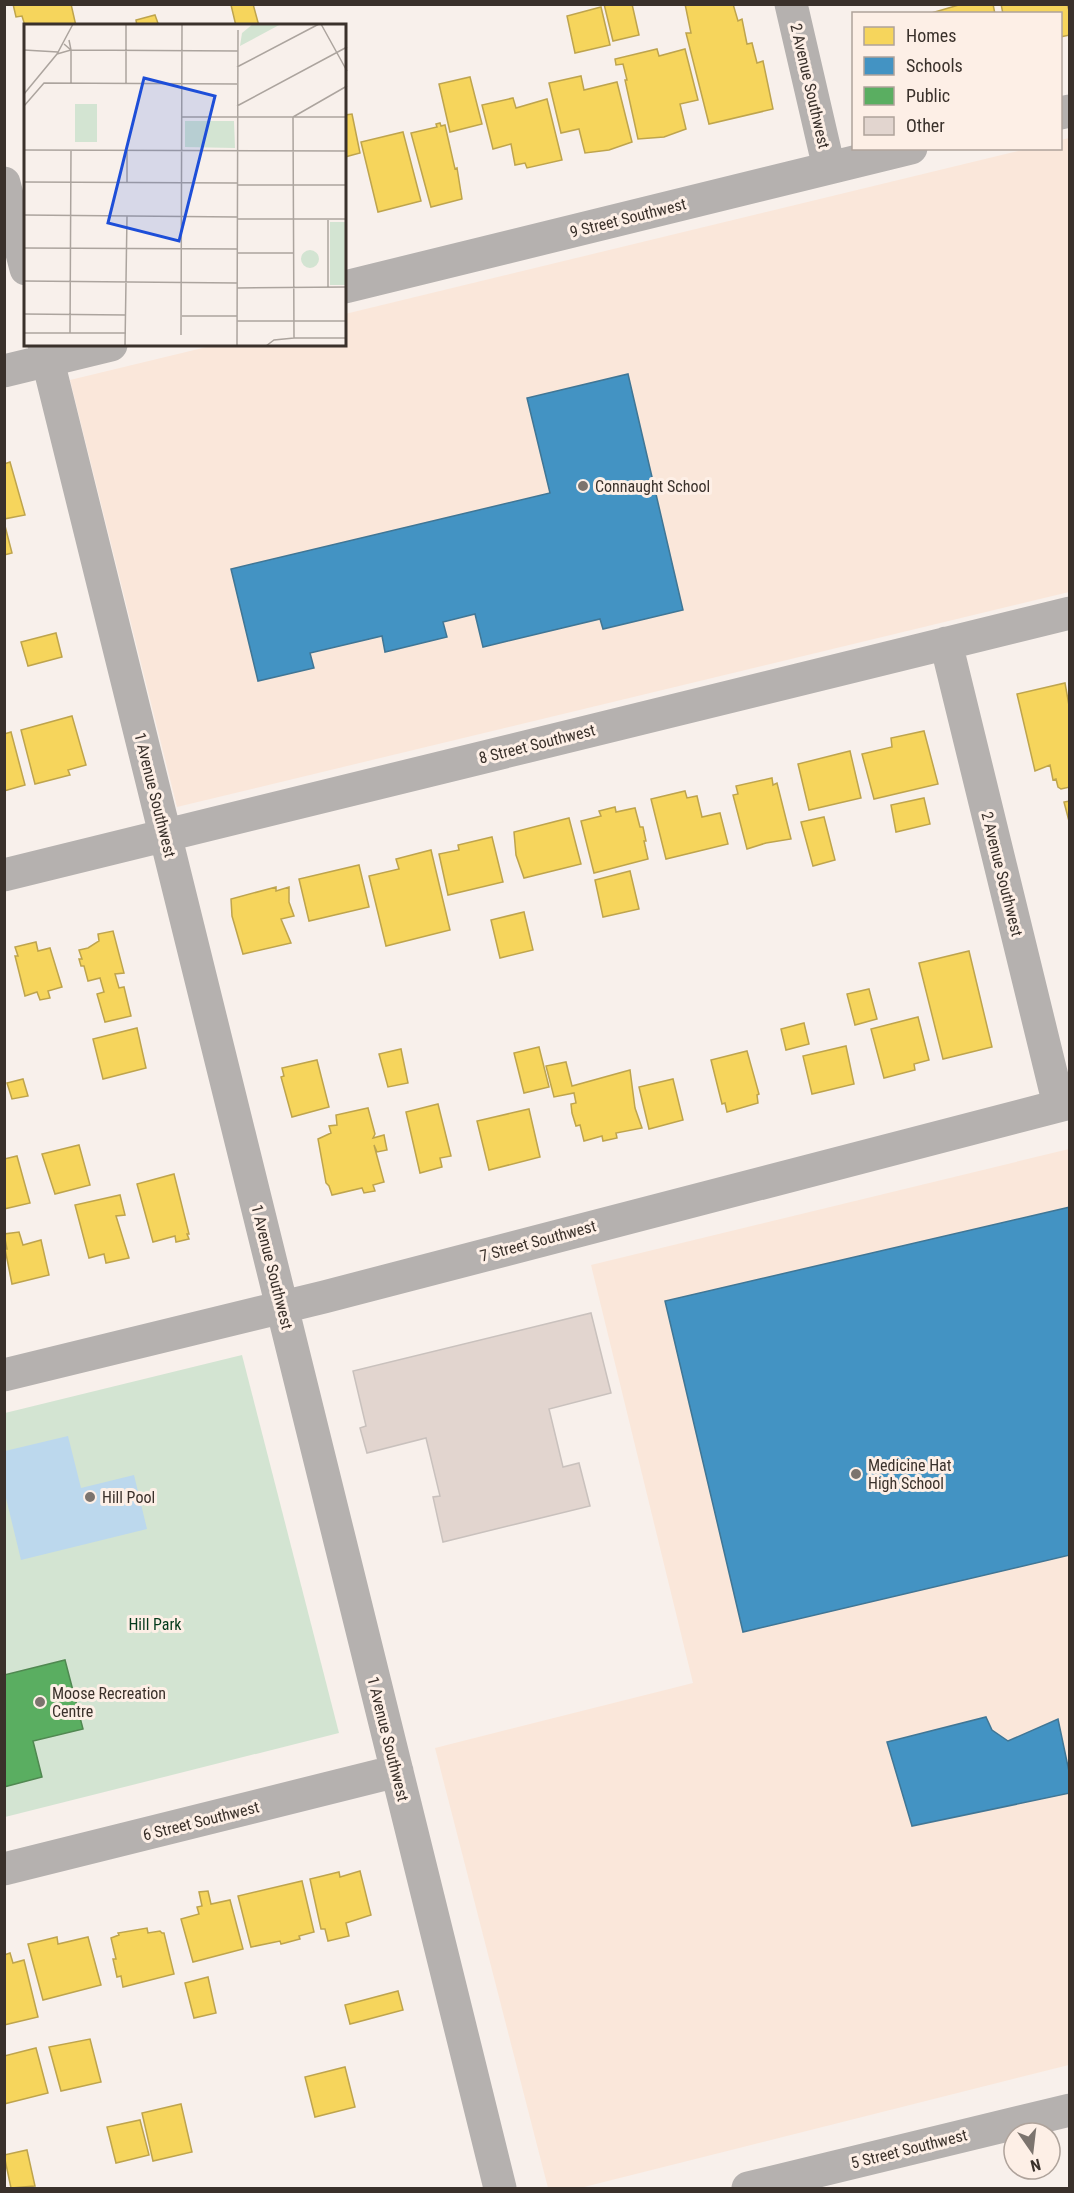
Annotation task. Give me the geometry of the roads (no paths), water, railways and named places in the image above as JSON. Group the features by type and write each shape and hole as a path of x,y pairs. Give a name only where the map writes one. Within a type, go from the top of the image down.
{"street":[{"name":"2 Avenue Southwest","path":"790,4 829,168"},
{"name":"9 Street Southwest","path":"346,288 903,150"},
{"path":"4,183 24,261"},
{"path":"4,371 46,353 103,346"},
{"name":"1 Avenue Southwest","path":"46,353 500,2188"},
{"name":"8 Street Southwest","path":"4,875 1070,613"},
{"name":"2 Avenue Southwest","path":"946,643 1064,1104"},
{"name":"7 Street Southwest","path":"4,1376 282,1308 1064,1104"},
{"name":"6 Street Southwest","path":"4,1869 397,1772"},
{"name":"5 Street Southwest","path":"748,2188 1070,2110"}],"water":[{"path":"68,1436 81,1488 134,1475 147,1529 21,1560 5,1498 5,1451"}],"place":[{"name":"Connaught School","path":"583,486"},
{"name":"Medicine Hat High School","path":"856,1474"},
{"name":"Hill Pool","path":"90,1497"},
{"name":"Moose Recreation Centre","path":"40,1702"}],"park label":[{"name":"Hill Park","path":"155,1624"}]}
